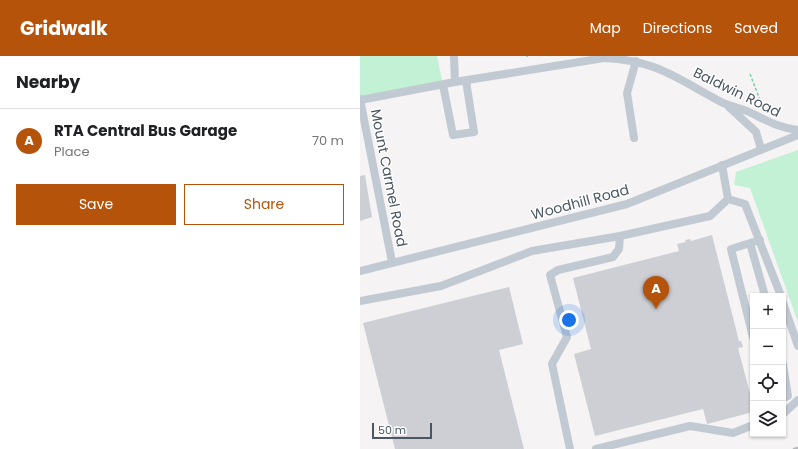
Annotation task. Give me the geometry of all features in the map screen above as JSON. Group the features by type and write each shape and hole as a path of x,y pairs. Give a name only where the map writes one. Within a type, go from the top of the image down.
{"street":[{"path":"454,56 455,82"},
{"name":"Baldwin Road","path":"360,100 466,80 604,58 636,61 671,74 725,104 746,111 767,122 785,129 798,130"},
{"path":"634,138 627,93 636,61"},
{"path":"443,85 453,135 474,132 466,80"},
{"name":"Mount Carmel Road","path":"360,100 392,262"},
{"path":"725,104 756,132 761,149"},
{"name":"Woodhill Road","path":"360,271 615,208 798,135"},
{"path":"722,166 728,199"},
{"path":"360,301 441,286 532,251 620,236 710,216 728,199"},
{"path":"728,199 745,204 780,293"},
{"path":"570,449 552,364 567,337 550,275 558,270 613,257 619,249 620,236"},
{"path":"750,311 730,249 760,240"},
{"path":"750,243 765,293"},
{"path":"786,312 798,346"},
{"path":"786,384 788,396 786,397"},
{"path":"786,411 798,400"},
{"path":"596,449 690,426 733,433 750,426"}],"path":[{"path":"750,74 762,105"}],"green space":[{"path":"360,56 437,56 443,85 360,100"},
{"path":"798,150 798,322 750,188 734,185 736,172"}],"building":[{"path":"365,175 372,217 360,221 360,176"},
{"path":"712,235 739,341 741,341 743,347 738,348 750,394 750,413 707,424 703,409 595,436 574,354 591,349 573,278 679,251 677,244 686,242 685,240 690,239 691,241"},
{"path":"509,287 523,344 499,350 524,449 395,449 363,323"}],"railway":[{"path":"794,449 798,448"}],"place":[{"name":"RTA Central Bus Garage","path":"656,309"}]}
